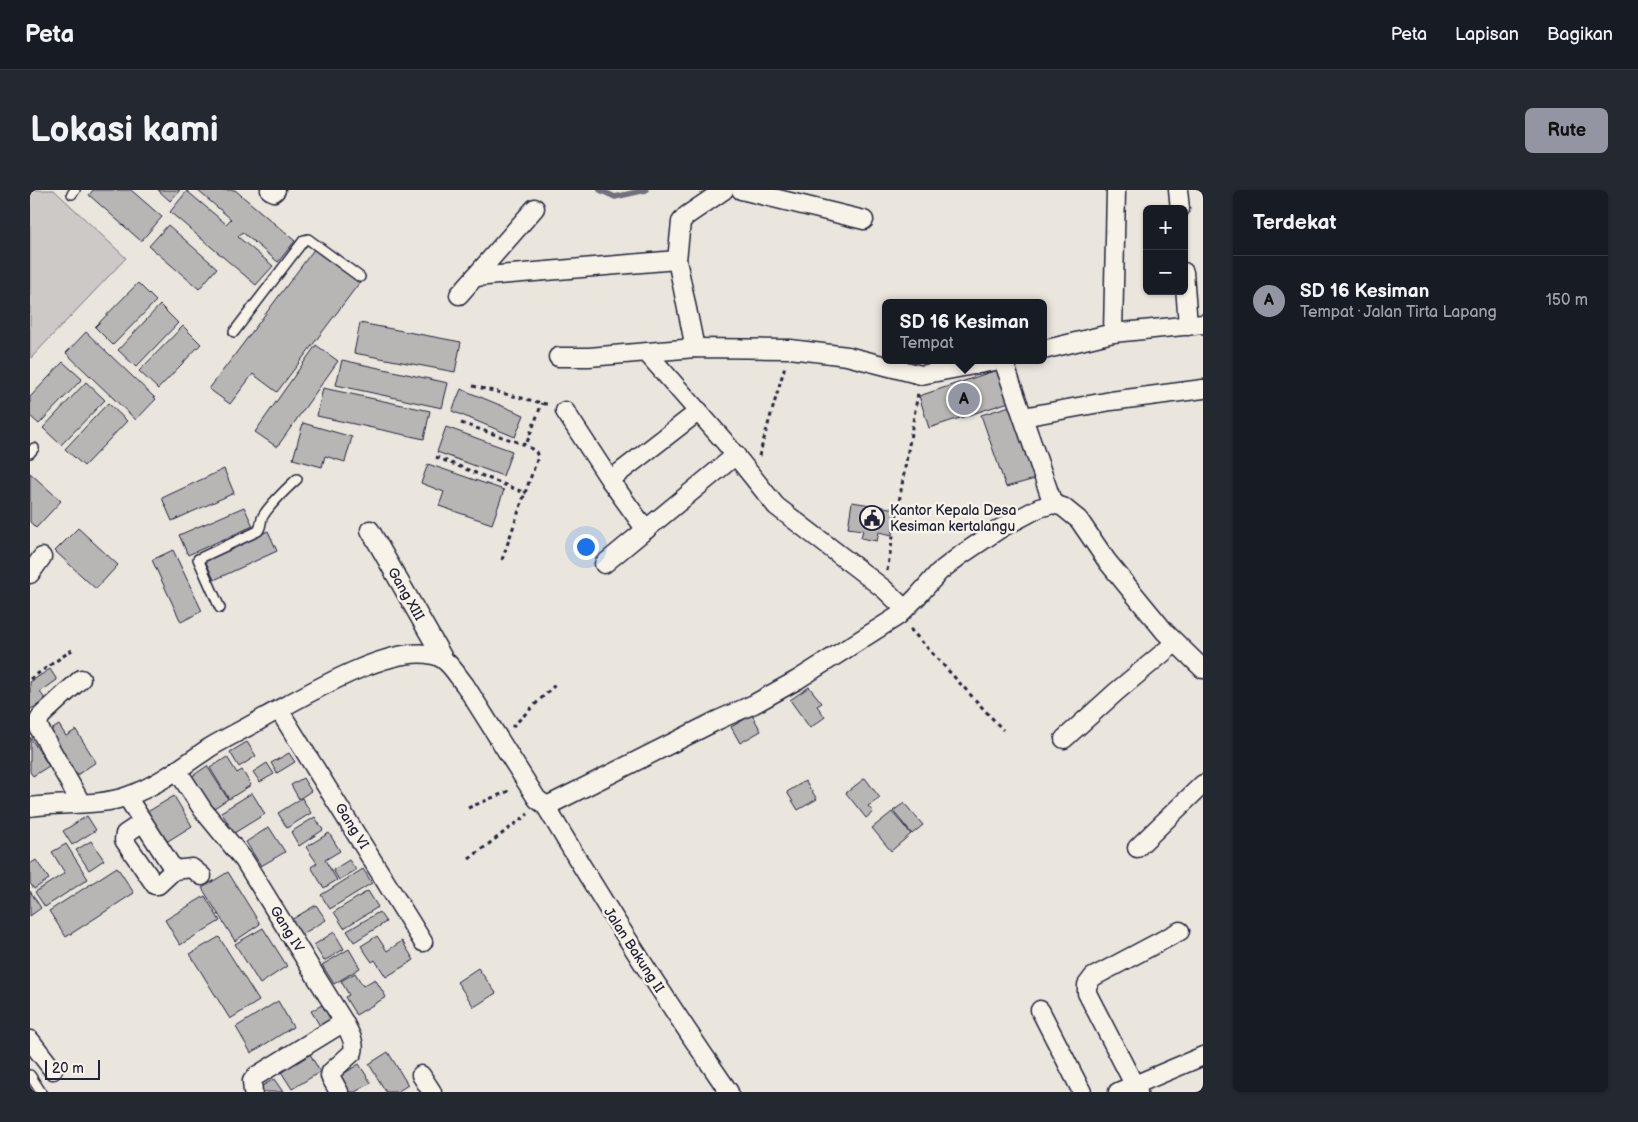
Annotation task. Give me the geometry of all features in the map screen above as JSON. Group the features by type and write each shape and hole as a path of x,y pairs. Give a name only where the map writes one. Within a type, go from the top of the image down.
{"street":[{"path":"270,190 274,192 276,190"},
{"path":"695,348 677,260 681,222 724,190"},
{"path":"741,190 864,220"},
{"path":"1113,333 1116,190"},
{"path":"1178,190 1180,205"},
{"path":"460,295 535,208"},
{"path":"475,277 677,260"},
{"path":"1047,349 1113,333 1195,325 1188,291"},
{"path":"558,357 589,357 695,348 790,349 846,356 921,375 980,364"},
{"path":"647,353 699,411 776,506 884,589 901,612"},
{"path":"1003,364 1053,504"},
{"path":"1023,418 1111,401 1203,389"},
{"path":"565,411 610,480 646,530"},
{"path":"610,480 699,411"},
{"path":"604,564 736,455"},
{"path":"544,804 559,800 718,720 754,704 841,653 901,612 917,598 939,572 961,555 1001,528 1039,508 1053,504 1063,507 1079,520 1130,590 1175,643 1203,669"},
{"name":"Gang XIII","path":"370,530 443,658 465,685 500,740"},
{"path":"30,574 42,557"},
{"path":"1064,739 1116,692 1175,643"},
{"path":"30,807 100,802 127,797 154,784 211,747 354,671 406,655 422,654 443,658"},
{"path":"81,803 40,730 38,723 41,716 82,678"},
{"name":"Gang VI","path":"279,710 423,942"},
{"name":"Jalan Bakung II","path":"500,740 537,799 544,804 666,1000 728,1092"},
{"name":"Gang IV","path":"177,770 203,810 244,860 344,1022 354,1042 354,1048 353,1052 331,1072 330,1076 339,1092"},
{"path":"1137,848 1203,784"},
{"path":"127,797 174,870"},
{"path":"143,822 124,834 124,840 155,885 158,885 174,870 192,868 202,876"},
{"path":"1136,1088 1087,993 1087,984 1093,977 1180,931"},
{"path":"1040,1010 1082,1092"},
{"path":"253,1092 252,1081 256,1076 344,1022"},
{"path":"30,1040 53,1070"},
{"path":"1118,1092 1136,1088 1203,1056"},
{"path":"421,1075 432,1092"}],"lane":[{"path":"234,332 304,240 308,239 360,277"},
{"path":"220,608 198,559 258,531 263,516 296,479"},
{"path":"30,1075 41,1092"}],"path":[{"path":"753,478 790,349"},
{"path":"884,589 921,375"},
{"path":"473,386 542,403 565,411"},
{"path":"526,445 542,403"},
{"path":"461,423 526,445 536,452 538,457 502,560"},
{"path":"436,457 525,493"},
{"path":"901,612 1004,730"},
{"path":"30,679 72,650"},
{"path":"500,740 556,683"},
{"path":"468,808 527,783"},
{"path":"469,859 544,804"}],"shaded area":[{"path":"30,190 54,190 126,258 30,359"}],"building":[{"path":"93,190 131,190 162,217 141,241 89,195"},
{"path":"158,190 180,190 170,201"},
{"path":"197,190 235,190 295,241 278,262 242,232 238,237 273,266 256,285 170,212 187,191 226,224 231,219"},
{"path":"168,225 217,268 199,289 149,246"},
{"path":"315,248 360,282 277,392 253,374 230,404 209,389"},
{"path":"138,283 156,301 113,345 95,327"},
{"path":"160,305 178,323 136,367 118,350"},
{"path":"360,323 461,342 455,372 354,353"},
{"path":"183,326 201,344 158,389 139,371"},
{"path":"86,332 156,399 136,420 66,353"},
{"path":"316,345 338,361 277,447 255,432"},
{"path":"342,360 448,383 442,408 336,385"},
{"path":"63,362 82,379 39,424 30,416 30,397"},
{"path":"997,370 1009,402 929,428 919,396"},
{"path":"86,382 105,400 61,445 43,428"},
{"path":"323,388 430,411 424,439 317,416"},
{"path":"461,389 524,415 515,437 452,411"},
{"path":"108,403 127,421 84,466 65,449"},
{"path":"1010,406 1035,479 1006,487 981,415"},
{"path":"303,423 352,437 345,462 325,456 322,467 293,459"},
{"path":"446,427 512,451 503,476 437,452"},
{"path":"428,464 504,490 492,524 439,506 444,492 421,483"},
{"path":"224,469 234,493 172,521 162,498"},
{"path":"30,473 61,501 36,528 30,522"},
{"name":"Kantor Kepala Desa Kesiman kertalangu","path":"852,502 896,509 892,535 879,532 877,541 861,538 863,530 848,528"},
{"path":"244,507 253,526 188,555 179,535"},
{"path":"78,528 118,565 96,589 55,551"},
{"path":"268,531 277,551 214,580 205,560"},
{"path":"173,550 202,611 181,622 152,560"},
{"path":"50,669 57,680 40,692 46,700 31,709 30,682"},
{"path":"809,687 822,703 817,706 825,717 810,728 790,700"},
{"path":"752,715 761,731 740,743 731,727"},
{"path":"59,725 66,736 76,730 96,762 74,777 46,733"},
{"path":"30,737 49,766 33,776 30,772"},
{"path":"247,742 256,756 239,767 230,752"},
{"path":"289,753 295,762 277,773 271,763"},
{"path":"227,757 237,773 242,770 251,785 229,799 210,768"},
{"path":"267,763 274,774 260,782 253,772"},
{"path":"207,766 228,799 211,810 191,777"},
{"path":"303,778 311,791 299,799 291,785"},
{"path":"865,778 880,798 868,806 873,812 866,818 846,793"},
{"path":"805,781 817,799 798,810 787,792"},
{"path":"252,793 265,814 234,833 221,812"},
{"path":"174,796 192,826 163,844 144,814"},
{"path":"302,798 311,813 287,828 278,813"},
{"path":"904,803 923,825 912,834 893,811"},
{"path":"892,812 911,834 891,851 872,828"},
{"path":"87,816 96,830 72,845 63,831"},
{"path":"315,817 323,830 299,846 291,832"},
{"path":"269,827 285,852 261,866 246,842"},
{"path":"329,833 340,851 325,860 337,880 324,888 311,867 317,863 306,847"},
{"path":"91,841 104,860 89,870 76,850"},
{"path":"66,844 88,879 45,907 35,892 65,873 52,852"},
{"path":"36,860 49,879 34,889 30,883 30,864"},
{"path":"349,860 356,870 339,880 333,870"},
{"path":"117,867 134,893 66,937 49,911"},
{"path":"363,869 372,883 330,909 321,895"},
{"path":"228,872 260,924 235,941 202,888"},
{"path":"30,891 41,908 30,916"},
{"path":"368,891 378,907 344,928 334,912"},
{"path":"205,896 220,921 180,945 165,920"},
{"path":"316,905 326,920 301,935 291,920"},
{"path":"379,912 386,922 354,942 347,931"},
{"path":"263,928 287,966 260,984 235,944"},
{"path":"334,932 344,949 324,961 314,945"},
{"path":"377,936 387,951 402,941 414,960 386,977 375,960 372,962 361,946"},
{"path":"219,937 259,1001 230,1019 190,954"},
{"path":"349,949 360,968 334,984 322,965"},
{"path":"478,968 496,993 474,1007 457,982"},
{"path":"355,973 363,986 375,979 386,997 356,1015 345,997 349,995 341,981"},
{"path":"278,1001 293,1027 251,1053 236,1027"},
{"path":"322,1005 331,1019 320,1026 311,1011"},
{"path":"309,1052 320,1072 292,1089 280,1070"},
{"path":"388,1052 408,1085 397,1092 386,1092 369,1064"},
{"path":"359,1064 371,1083 355,1092 345,1092 337,1078"},
{"path":"274,1079 283,1092 258,1092 257,1089"}],"waterway":[{"path":"600,190 615,197 646,190"}],"place":[{"name":"SD 16 Kesiman","path":"964,399"},
{"name":"Kantor Kepala Desa Kesiman kertalangu","path":"872,518"}]}
